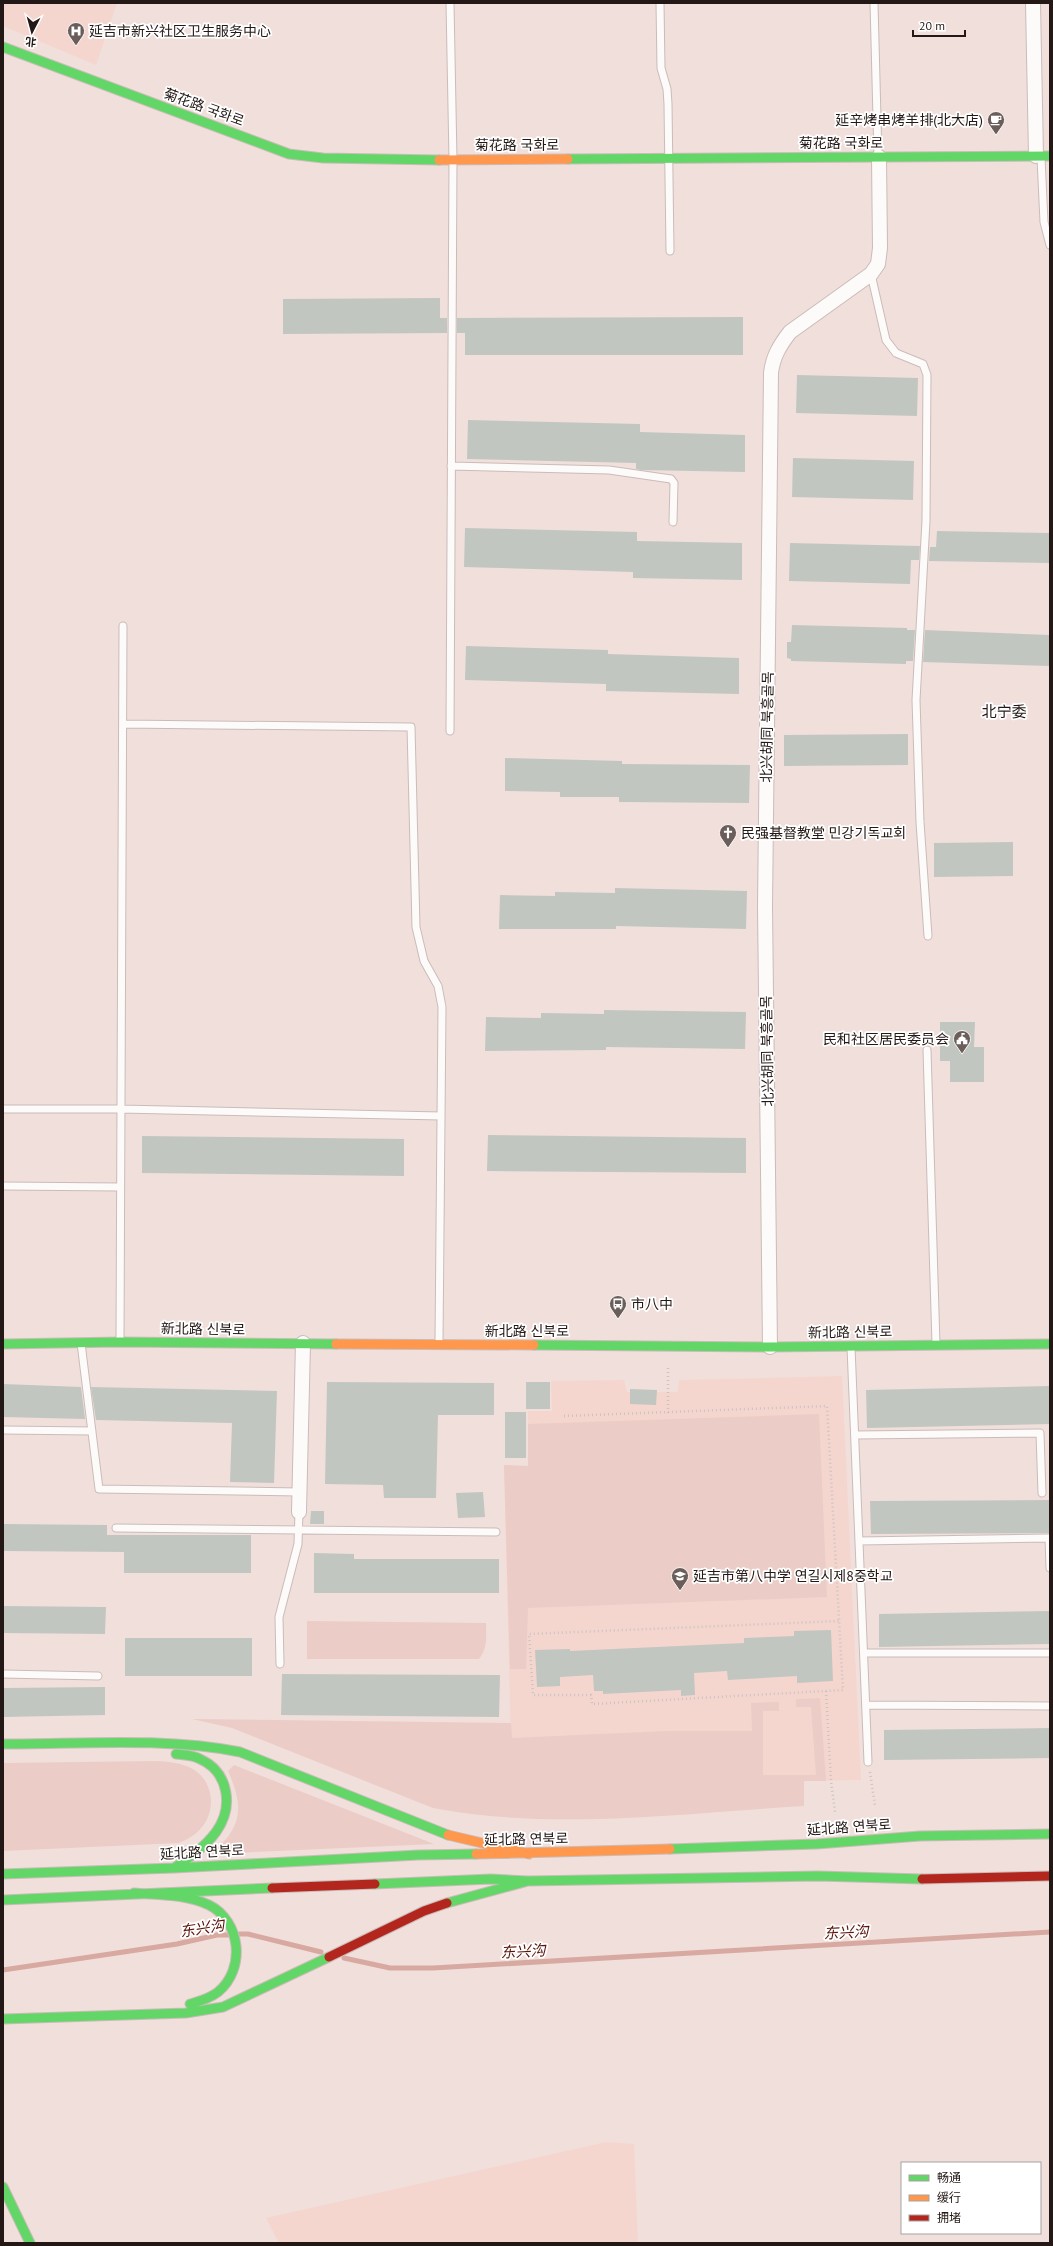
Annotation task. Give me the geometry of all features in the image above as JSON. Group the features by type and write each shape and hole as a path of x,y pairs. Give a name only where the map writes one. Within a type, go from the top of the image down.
{"main road":[{"name":"菊花路 국화로","path":"3,47 289,154 323,158 453,160 1042,156"},
{"name":"新北路 신북로","path":"3,1344 120,1342 770,1347 1050,1344"},
{"path":"3,1744 177,1744 209,1746 240,1752 454,1837 529,1854"},
{"path":"3,1753 67,1753"},
{"path":"163,1753 200,1758 216,1769 222,1778 226,1792 227,1810 222,1822 214,1834 201,1850 174,1868"},
{"name":"延北路 연북로","path":"3,1874 174,1868 418,1855 529,1854 817,1844 920,1836 1050,1834"},
{"path":"3,1900 134,1893 491,1879 528,1881 818,1876 920,1879 1050,1876"},
{"path":"3,2019 207,2010 240,2000 440,1905 528,1881"},
{"path":"3,2012 194,2003 216,1993 232,1975 236,1961 236,1940 230,1926 218,1911 189,1899 134,1893"},
{"path":"3,2187 30,2243"}],"street":[{"path":"1033,3 1042,156"},
{"path":"871,274 878,264 880,248 878,157"},
{"name":"北兴胡同 북흥골목","path":"770,1347 765,906 772,360 777,350 790,332 871,274"},
{"path":"299,1512 303,1344"}],"lane":[{"path":"450,3 453,160 450,731"},
{"path":"660,3 661,68 668,89 670,251"},
{"path":"874,3 878,157"},
{"path":"1042,156 1044,222 1050,245"},
{"path":"871,274 886,340 896,353 923,364 927,375 926,521 916,700 920,822 928,936"},
{"path":"451,466 609,470 671,479 674,483 673,522"},
{"path":"120,1342 123,626"},
{"path":"123,724 411,727 416,927 424,961 438,986 442,1007 439,1345"},
{"path":"927,1050 936,1345"},
{"path":"3,1110 121,1109 441,1116"},
{"path":"3,1186 120,1186"},
{"path":"80,1343 99,1489 299,1492"},
{"path":"851,1346 868,1762"},
{"path":"3,1430 92,1431"},
{"path":"855,1435 1040,1433 1042,1492"},
{"path":"280,1664 279,1616 290,1567 298,1544 299,1512"},
{"path":"116,1528 496,1532"},
{"path":"859,1541 1049,1538 1050,1568"},
{"path":"864,1652 1050,1653"},
{"path":"3,1674 98,1676"},
{"path":"866,1705 1050,1706"}],"path":[{"path":"668,1346 668,1412"},
{"path":"564,1416 827,1406 843,1690 592,1704 591,1695 533,1695 529,1634 839,1621"},
{"path":"826,1691 831,1781 835,1812"},
{"path":"868,1762 875,1806"}],"shaded area":[{"name":"延吉市新兴社区卫生服务中心","path":"3,3 117,3 96,65 3,26"},
{"name":"延吉市第八中学 연길시제8중학교","path":"842,1376 861,1780 512,1786 504,1465 528,1466 528,1411 552,1411 551,1381 624,1380 627,1392 678,1392 679,1380"},
{"path":"819,1414 827,1597 528,1608 526,1669 510,1669 504,1465 528,1466 528,1424"},
{"path":"307,1621 486,1623 486,1642 482,1655 479,1659 307,1659"},
{"path":"820,1698 826,1781 804,1781 804,1806 618,1818 524,1818 478,1815 433,1808 232,1728 192,1719 511,1723 512,1738 666,1731 752,1731 751,1703 779,1702 779,1711 763,1711 763,1775 816,1775 811,1707 796,1707 796,1699"},
{"path":"171,1762 191,1768 204,1779 208,1787 211,1803 210,1812 207,1820 200,1830 189,1838 179,1843 3,1851 3,1763"},
{"path":"234,1765 434,1844 211,1854 229,1835 238,1816 237,1795 228,1771"},
{"path":"606,2142 634,2144 638,2243 279,2243 266,2218"}],"building":[{"path":"440,298 440,318 447,318 447,333 283,334 283,299"},
{"path":"743,317 743,355 465,355 465,333 457,333 457,318"},
{"path":"797,375 918,378 917,416 796,413"},
{"path":"468,420 640,424 640,432 745,435 745,472 641,470 636,469 636,463 467,459"},
{"path":"793,458 914,461 913,500 792,497"},
{"path":"465,528 637,532 637,541 742,543 742,580 633,578 633,572 464,567"},
{"path":"937,531 1050,533 1050,563 929,561 930,547 936,547"},
{"path":"790,543 920,546 919,560 911,560 910,584 789,581"},
{"path":"792,625 907,628 907,630 915,630 913,661 906,661 906,664 791,661 791,659 787,658 787,642 791,642"},
{"path":"925,630 1050,635 1050,666 923,662"},
{"path":"466,646 608,650 608,654 739,658 739,694 606,691 606,684 465,680"},
{"path":"908,734 908,765 784,766 784,735"},
{"path":"505,758 622,761 622,764 750,765 749,803 619,802 619,797 560,797 560,792 505,791"},
{"path":"1013,842 1013,876 934,877 934,843"},
{"path":"615,888 747,891 746,929 616,926 616,929 499,929 500,895 555,896 555,892 615,893"},
{"path":"604,1010 746,1012 745,1049 606,1047 606,1050 485,1051 486,1017 541,1018 541,1013 604,1014"},
{"name":"民和社区居民委员会","path":"940,1022 975,1022 974,1047 984,1047 984,1082 950,1082 950,1061 940,1061"},
{"path":"488,1135 746,1138 746,1173 487,1171"},
{"path":"142,1136 404,1139 404,1176 142,1173"},
{"path":"327,1382 494,1383 494,1415 438,1415 436,1498 384,1498 383,1485 325,1484"},
{"path":"526,1382 550,1382 550,1409 526,1409"},
{"path":"3,1384 81,1387 85,1419 3,1417"},
{"path":"1050,1386 1050,1424 867,1428 866,1390"},
{"path":"91,1387 277,1391 274,1483 230,1482 232,1423 96,1420"},
{"path":"630,1389 657,1390 656,1405 630,1404"},
{"path":"505,1412 526,1412 526,1458 505,1458"},
{"path":"483,1492 485,1517 458,1518 456,1493"},
{"path":"1050,1500 1050,1533 871,1534 870,1501"},
{"path":"311,1511 324,1511 324,1524 310,1524"},
{"path":"3,1524 107,1525 107,1535 251,1535 251,1573 124,1573 124,1552 3,1551"},
{"path":"314,1553 354,1554 354,1559 499,1559 499,1593 314,1593"},
{"path":"3,1606 106,1607 105,1634 3,1633"},
{"path":"1050,1611 1050,1644 879,1647 879,1614"},
{"path":"831,1630 833,1681 797,1683 797,1676 728,1680 727,1671 694,1673 695,1695 681,1696 681,1690 603,1694 603,1691 594,1691 593,1675 560,1677 560,1686 537,1687 535,1650 570,1649 570,1651 744,1643 744,1638 794,1636 794,1631"},
{"path":"125,1638 252,1638 252,1676 125,1676"},
{"path":"282,1674 500,1675 499,1717 281,1715"},
{"path":"105,1687 105,1715 3,1717 3,1688"},
{"path":"1050,1728 1050,1758 884,1760 884,1730"}],"waterway":[{"name":"东兴沟","path":"344,1958 390,1968 433,1968 1050,1932"},
{"name":"东兴沟","path":"239,1934 248,1934 321,1952"},
{"name":"东兴沟","path":"3,1970 177,1944 217,1935 229,1935"}],"traffic: fast":[{"path":"3,47 289,154 323,158 439,160"},
{"path":"568,159 1050,156"},
{"path":"3,1344 120,1342 336,1344"},
{"path":"534,1345 770,1347 1050,1344"},
{"path":"3,1744 122,1742 182,1744 240,1752 448,1835"},
{"path":"174,1868 202,1847 216,1832 222,1822 226,1801 226,1791 223,1781 210,1765 200,1759 188,1755 176,1754"},
{"path":"670,1849 817,1844 920,1836 1050,1834"},
{"path":"3,1874 174,1868 418,1855 476,1854"},
{"path":"375,1884 491,1879 528,1881 818,1876 922,1879"},
{"path":"447,1903 528,1881"},
{"path":"3,1900 272,1888"},
{"path":"134,1893 182,1897 200,1901 220,1912 228,1922 233,1933 236,1946 236,1959 233,1971 227,1982 218,1992 208,1998 190,2004"},
{"path":"3,2019 186,2013 223,2007 329,1957"},
{"path":"3,2187 30,2243"}],"traffic: slow":[{"path":"439,160 568,159"},
{"path":"336,1344 534,1345"},
{"path":"448,1835 529,1854"},
{"path":"476,1854 670,1849"}],"traffic: jam":[{"path":"922,1879 1050,1876"},
{"path":"272,1888 375,1884"},
{"path":"329,1957 424,1911 447,1903"}],"place":[{"name":"延吉市新兴社区卫生服务中心","path":"76,46"},
{"name":"延辛烤串烤羊排(北大店)","path":"996,135"},
{"name":"民强基督教堂 민강기독교회","path":"728,848"},
{"name":"民和社区居民委员会","path":"962,1054"},
{"name":"市八中","path":"618,1319"},
{"name":"延吉市第八中学 연길시제8중학교","path":"680,1591"}],"district":[{"name":"北宁委","path":"1004,711"}]}
